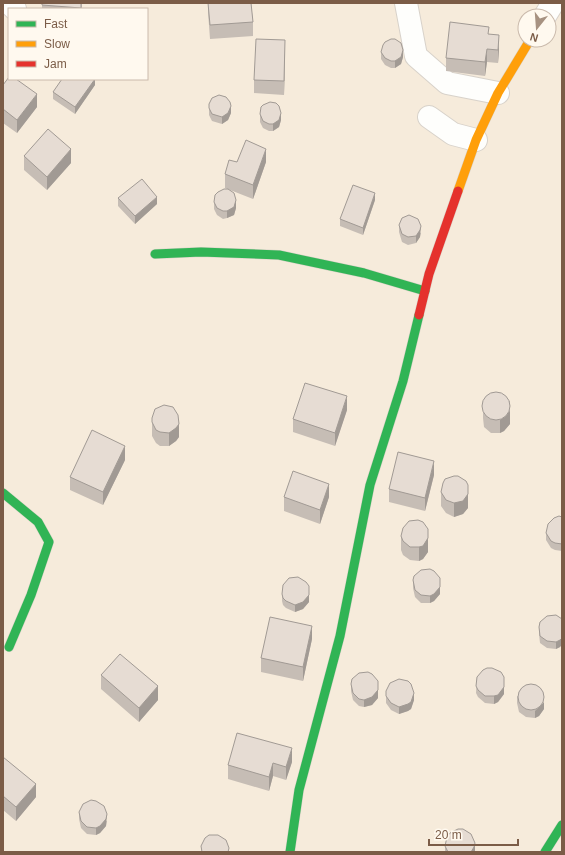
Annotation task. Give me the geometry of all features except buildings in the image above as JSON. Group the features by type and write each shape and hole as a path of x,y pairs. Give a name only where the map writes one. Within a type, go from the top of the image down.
{"street":[{"path":"406,3 416,56 448,83 498,94"},
{"path":"290,852 299,790 340,636 370,485 403,381 429,274 476,140 498,94 525,48"},
{"path":"429,117 453,134 476,140"},
{"path":"155,254 201,252 279,255 364,273 425,291"},
{"path":"3,493 38,522 49,542 42,571 9,647"},
{"path":"545,852 562,825"}],"shaded area":[{"path":"3,3 562,3 562,852 3,852"}],"traffic: fast":[{"path":"155,254 201,252 279,255 364,273 425,291"},
{"path":"290,852 299,790 340,636 370,485 403,381 419,315"},
{"path":"3,493 38,522 49,542 31,595 9,647"},
{"path":"545,852 562,825"}],"traffic: slow":[{"path":"458,191 476,140 498,93 525,48"}],"traffic: jam":[{"path":"419,315 429,274 458,191"}]}
